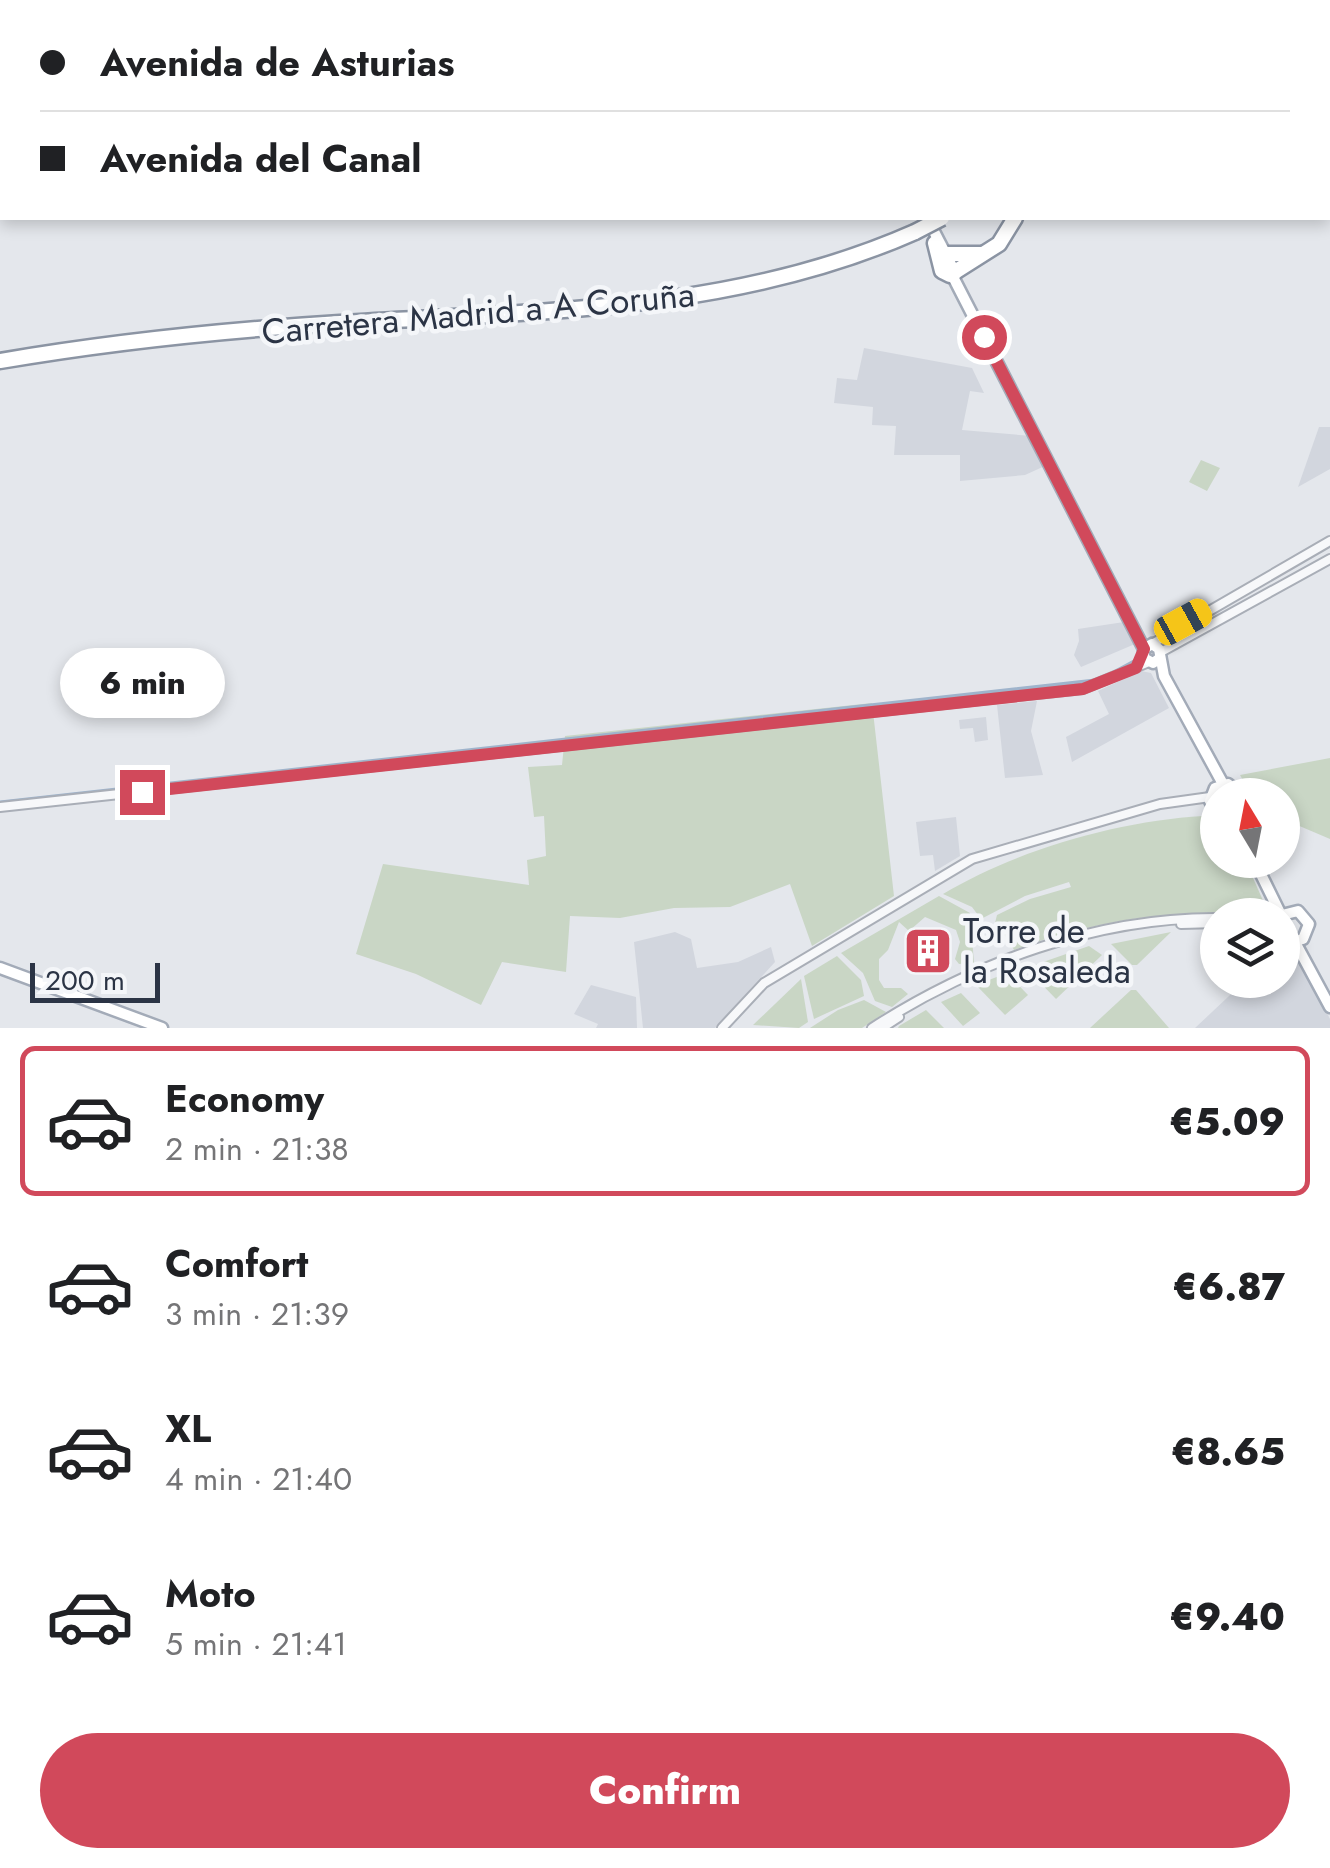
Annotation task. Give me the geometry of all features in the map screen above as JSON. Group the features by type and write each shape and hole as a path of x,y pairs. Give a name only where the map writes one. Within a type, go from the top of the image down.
{"highway":[{"path":"953,266 986,252 1013,220"},
{"name":"Carretera Madrid a A Coruña","path":"0,362 275,329 523,316 705,295 842,263 921,222"}],"main road":[{"path":"921,222 953,266 1164,676 1207,778"},
{"path":"1300,913 1308,920 1310,929 1300,940"},
{"path":"1300,943 1330,995"},
{"path":"1300,943 1330,1007"},
{"path":"0,968 162,1028"}],"street":[{"path":"1151,653 1163,634 1330,542"},
{"path":"0,807 1083,689 1330,559"},
{"path":"722,1028 764,983 972,859 1160,804 1200,800"},
{"path":"872,1028 953,982 1054,943 1144,923 1200,921"},
{"path":"882,1028 964,983 1056,948 1144,928 1200,923"}],"shaded area":[{"path":"864,348 972,368 984,393 970,391 962,430 1032,436 1047,465 1025,475 960,481 960,455 894,455 896,426 872,425 873,407 834,403 837,378 857,380"},
{"path":"1319,427 1330,427 1330,469 1298,487"},
{"path":"1124,622 1135,644 1081,667 1074,655 1078,629"},
{"path":"1141,671 1151,673 1169,708 1072,762 1066,737 1109,714 1098,691"},
{"path":"1037,701 1031,731 1043,775 1005,778 997,705"},
{"path":"986,717 988,740 975,742 973,728 960,729 959,720"},
{"path":"956,817 960,856 935,871 933,855 920,856 916,822"},
{"path":"675,932 691,939 697,968 738,962 771,947 775,962 715,1028 643,1028 634,942"},
{"path":"1300,960 1330,1019 1330,1028 1195,1028 1227,998 1300,998"},
{"path":"591,985 636,997 637,1028 596,1028 598,1024 574,1014"}],"green space":[{"path":"1201,460 1220,468 1207,491 1189,482"},
{"path":"872,703 894,896 812,946 790,884 730,907 674,908 620,918 570,916 566,972 502,962 481,1005 416,974 356,954 383,864 529,885 527,860 546,856 544,816 534,817 528,767 562,765 565,736"},
{"path":"1330,758 1330,839 1300,826 1300,778 1240,775"},
{"path":"1200,816 1200,878 1253,878 1262,898 1200,898 1200,913 1107,923 1014,950 1007,937 993,931 997,915 1030,899 1071,887 1069,882 1025,896 981,919 972,907 943,894 1002,864 1068,840"},
{"path":"939,896 970,913 974,963 959,964 955,959 960,942 956,930 925,917 909,931 899,922 888,950 879,959 879,980 884,988 901,988 908,994 892,1007 875,1001 863,973 841,953"},
{"path":"1171,932 1137,965 1132,965 1111,944"},
{"path":"1089,946 1102,955 1056,999 1026,968"},
{"path":"837,956 861,980 864,996 814,1019 804,976"},
{"path":"1007,973 1028,995 1005,1015 976,985"},
{"path":"801,979 808,1022 799,1028 753,1025"},
{"path":"1131,990 1136,990 1169,1028 1090,1028"},
{"path":"961,993 980,1013 963,1026 941,1002"},
{"path":"864,1000 886,1012 862,1028 810,1028 838,1010"},
{"path":"926,1010 944,1028 898,1028 899,1026"}],"waterway":[{"path":"1114,673 1138,660"},
{"path":"0,803 1095,681"}],"place":[{"name":"Torre de la Rosaleda","path":"928,951"}],"route":[{"path":"142,792 1083,689 1136,668 1144,658 1144,649 984,337"}]}
